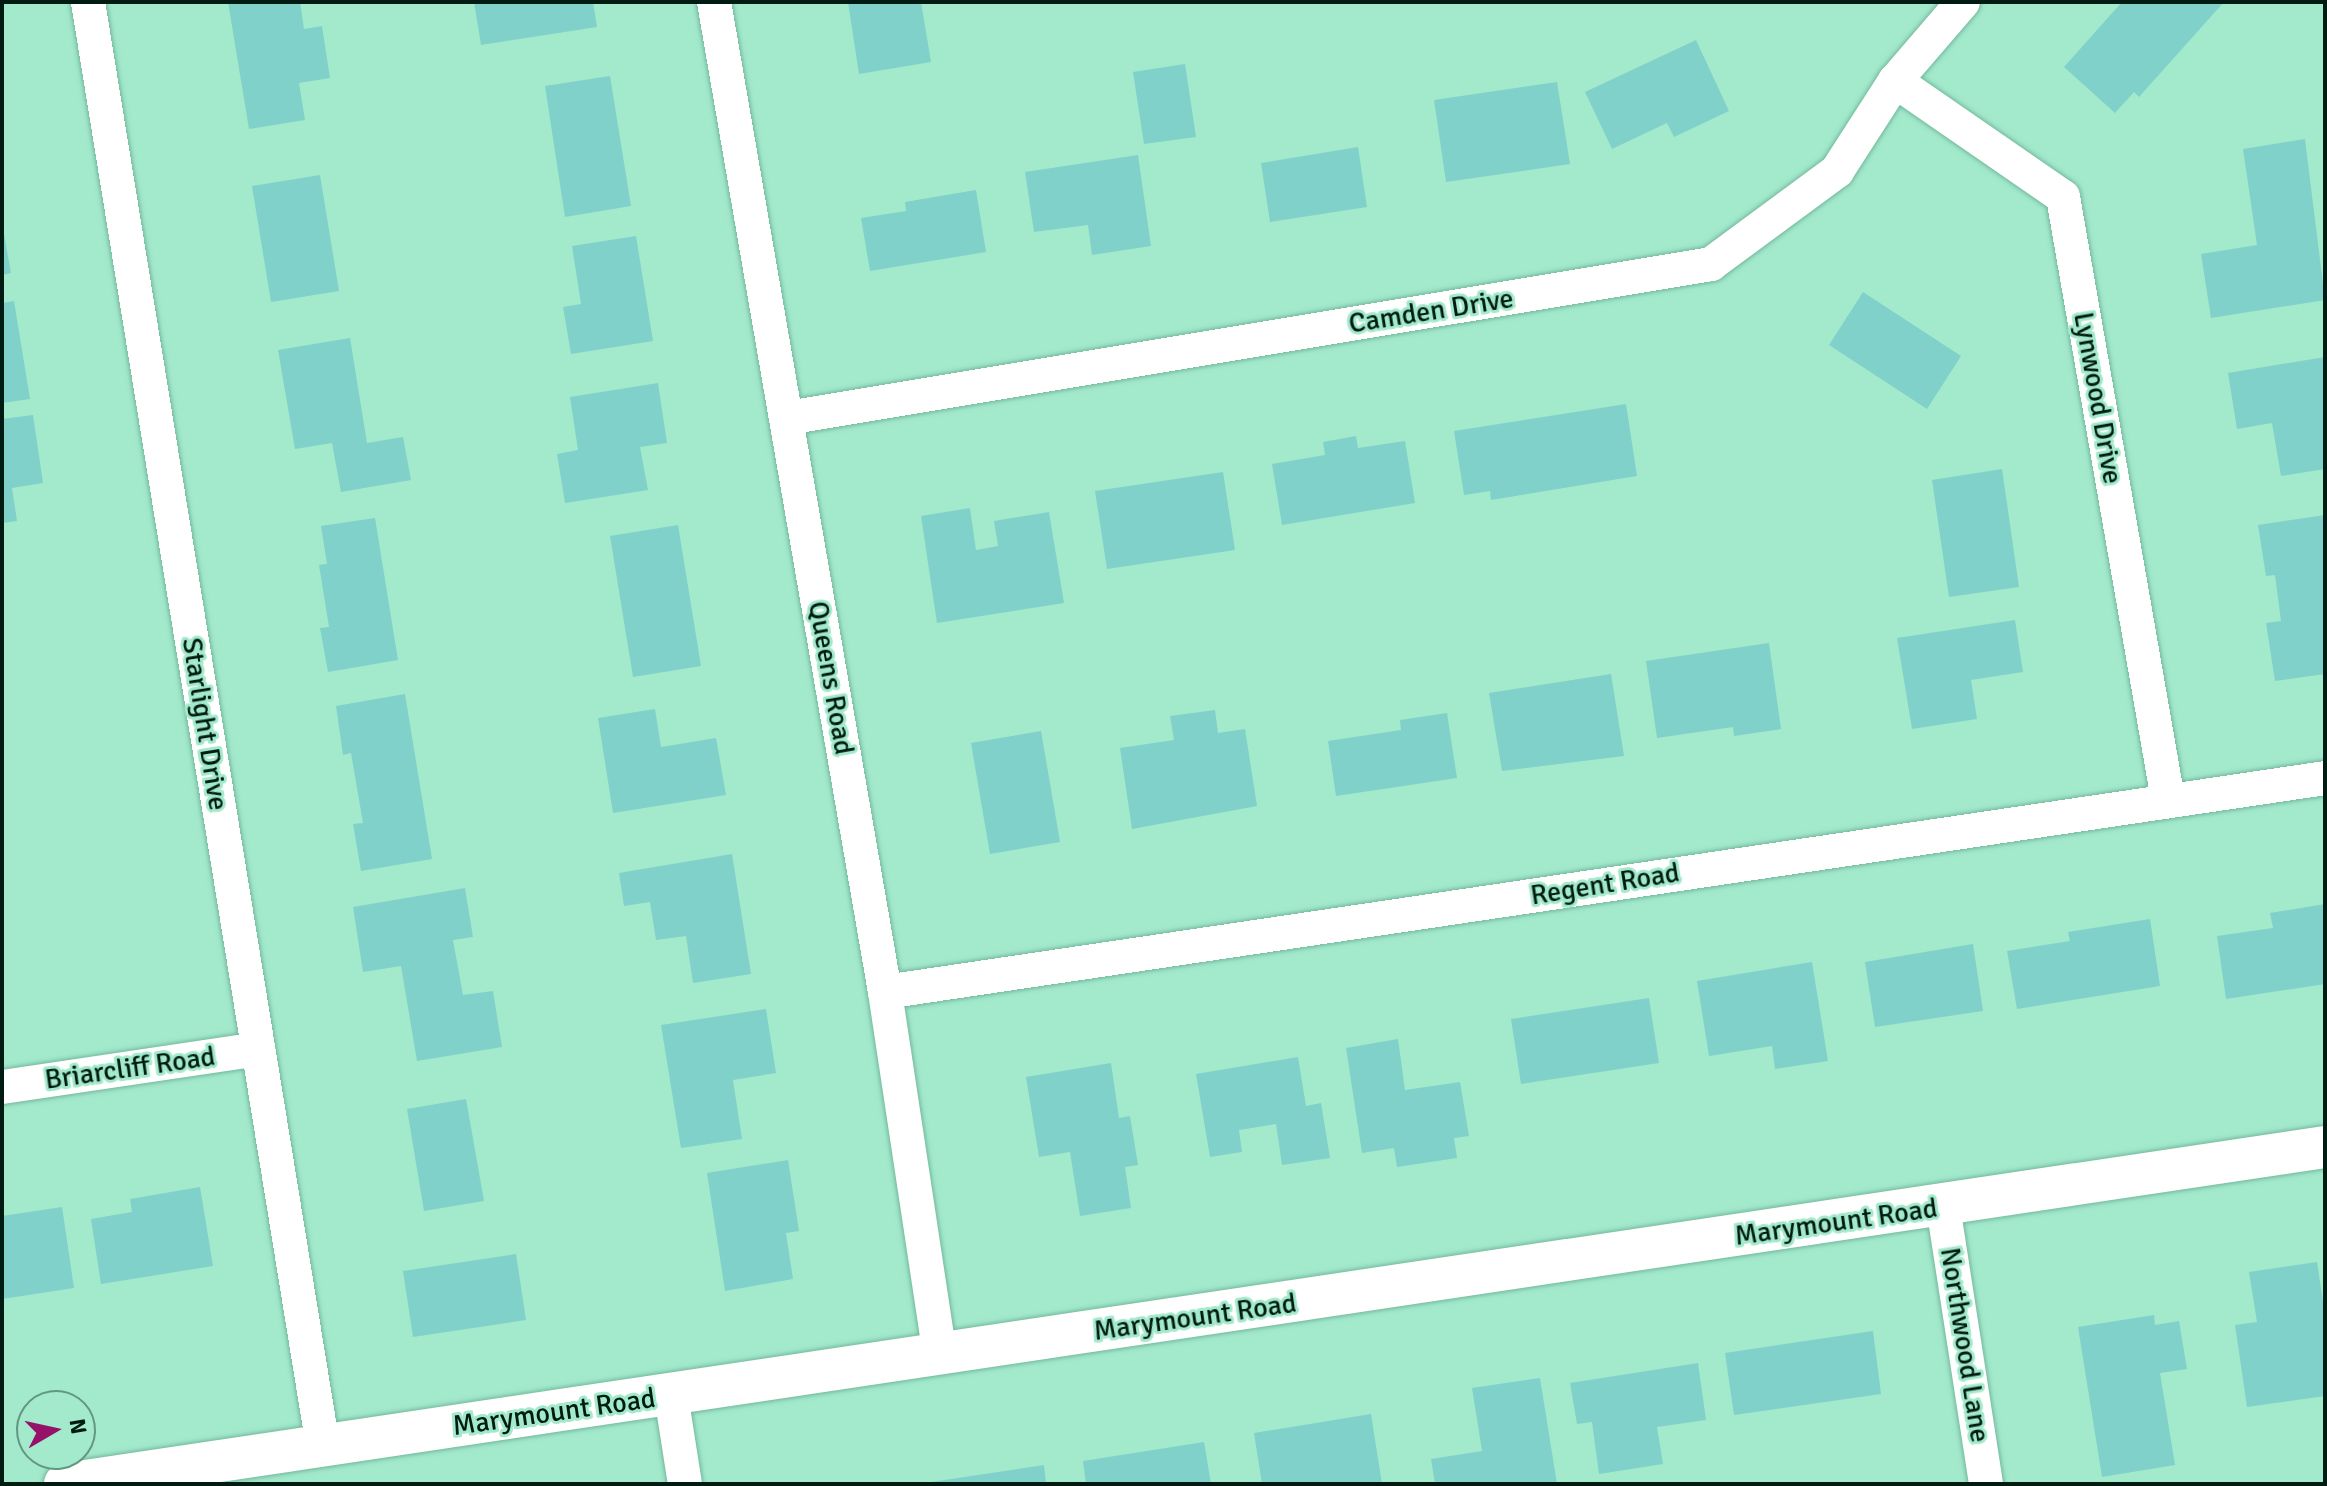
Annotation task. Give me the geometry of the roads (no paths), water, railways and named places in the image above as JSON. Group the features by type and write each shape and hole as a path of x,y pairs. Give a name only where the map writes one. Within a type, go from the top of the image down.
{"street":[{"name":"Starlight Drive","path":"88,2 323,1446"},
{"name":"Queens Road","path":"714,2 885,992 940,1355"},
{"name":"Camden Drive","path":"787,418 1711,264 1837,171 1895,81 1963,2"},
{"name":"Lynwood Drive","path":"1895,81 2063,197 2168,800"},
{"name":"Regent Road","path":"885,992 2325,778"},
{"name":"Briarcliff Road","path":"2,1087 258,1049"},
{"name":"Marymount Road","path":"65,1484 2325,1147"},
{"name":"Northwood Lane","path":"1943,1206 1986,1484"},
{"path":"671,1395 685,1484"}]}
